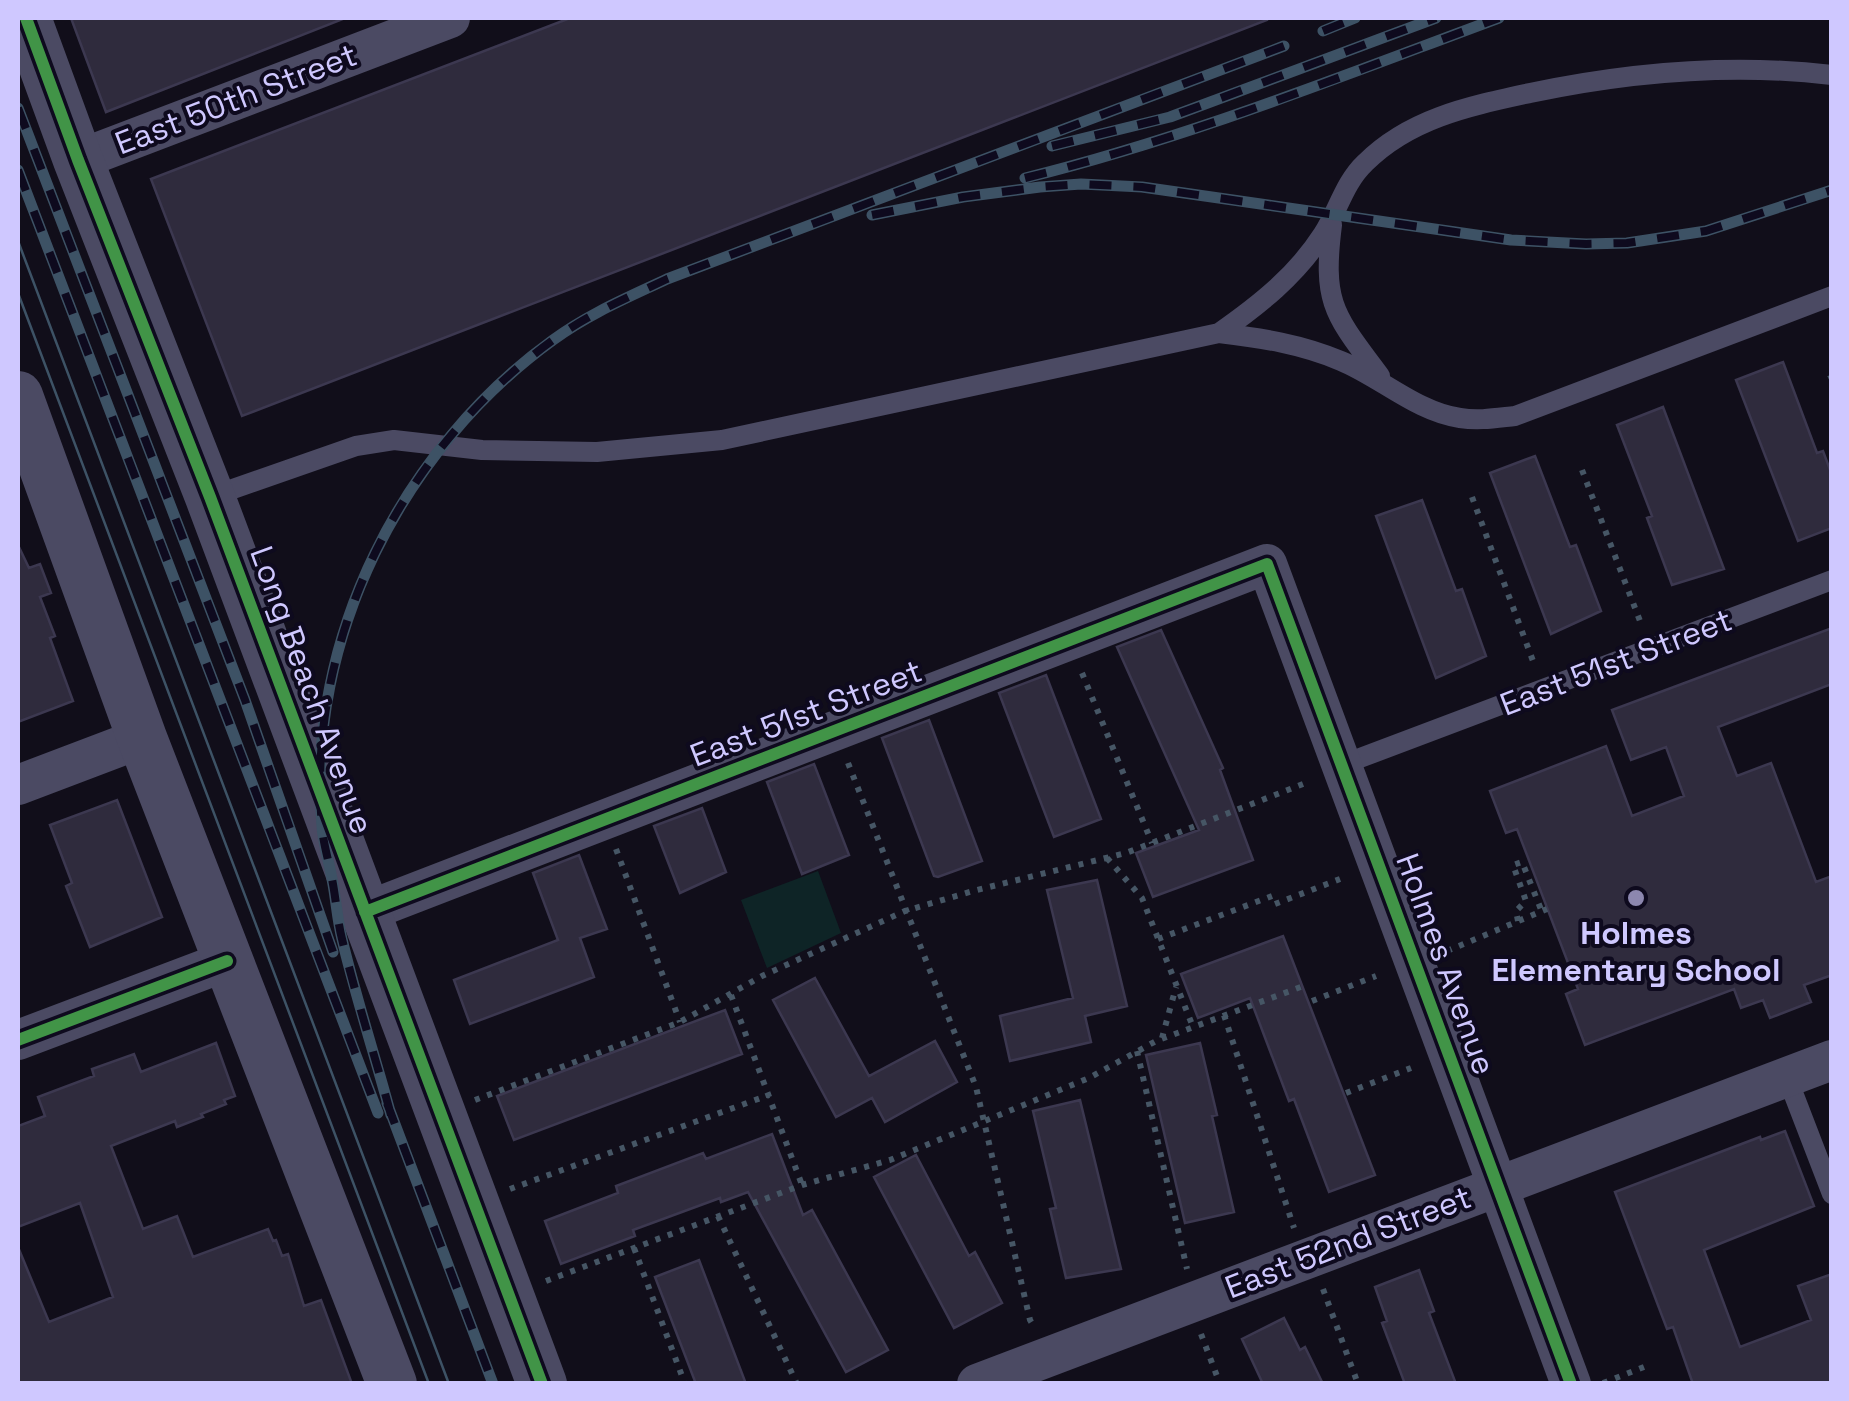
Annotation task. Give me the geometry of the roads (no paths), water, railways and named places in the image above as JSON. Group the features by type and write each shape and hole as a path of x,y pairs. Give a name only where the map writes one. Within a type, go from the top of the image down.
{"street":[{"name":"Long Beach Avenue","path":"26,18 210,496 542,1384"},
{"name":"East 50th Street","path":"78,160 450,18"},
{"path":"18,396 142,738 392,1384"},
{"name":"East 51st Street","path":"365,912 1268,564"},
{"name":"Holmes Avenue","path":"1268,564 1571,1384"},
{"path":"18,785 142,738"},
{"path":"18,1040 227,962"},
{"name":"East 52nd Street","path":"977,1384 1832,1060"}],"lane":[{"path":"1219,333 1266,300 1308,255 1356,174 1391,141 1425,121 1464,108 1579,83 1680,70 1752,68 1832,75"},
{"path":"1334,213 1328,256 1331,300 1339,321 1384,382"},
{"path":"210,496 356,446 394,440 482,450 597,452 722,440 1219,333 1304,348 1338,360 1455,418 1483,420 1515,416 1832,296"},
{"name":"East 51st Street","path":"1344,764 1832,580"},
{"path":"1787,1077 1832,1194"}],"tram line":[{"path":"18,241 449,1384"},
{"path":"18,293 429,1384"}],"railway":[{"path":"1323,31 1355,18"},
{"path":"1052,146 1170,117 1436,18"},
{"path":"1025,178 1205,125 1499,18"},
{"path":"391,1115 340,931 323,833 321,756 330,686 348,619 375,553 410,492 451,435 499,384 553,340 638,292 1284,46"},
{"path":"18,108 245,700 333,952"},
{"path":"18,170 378,1113"},
{"path":"872,215 963,197 1081,184 1142,187 1511,240 1627,243 1706,231 1832,190"},
{"path":"387,1103 493,1384"}],"place":[{"name":"Holmes Elementary School","path":"1636,898"}]}
